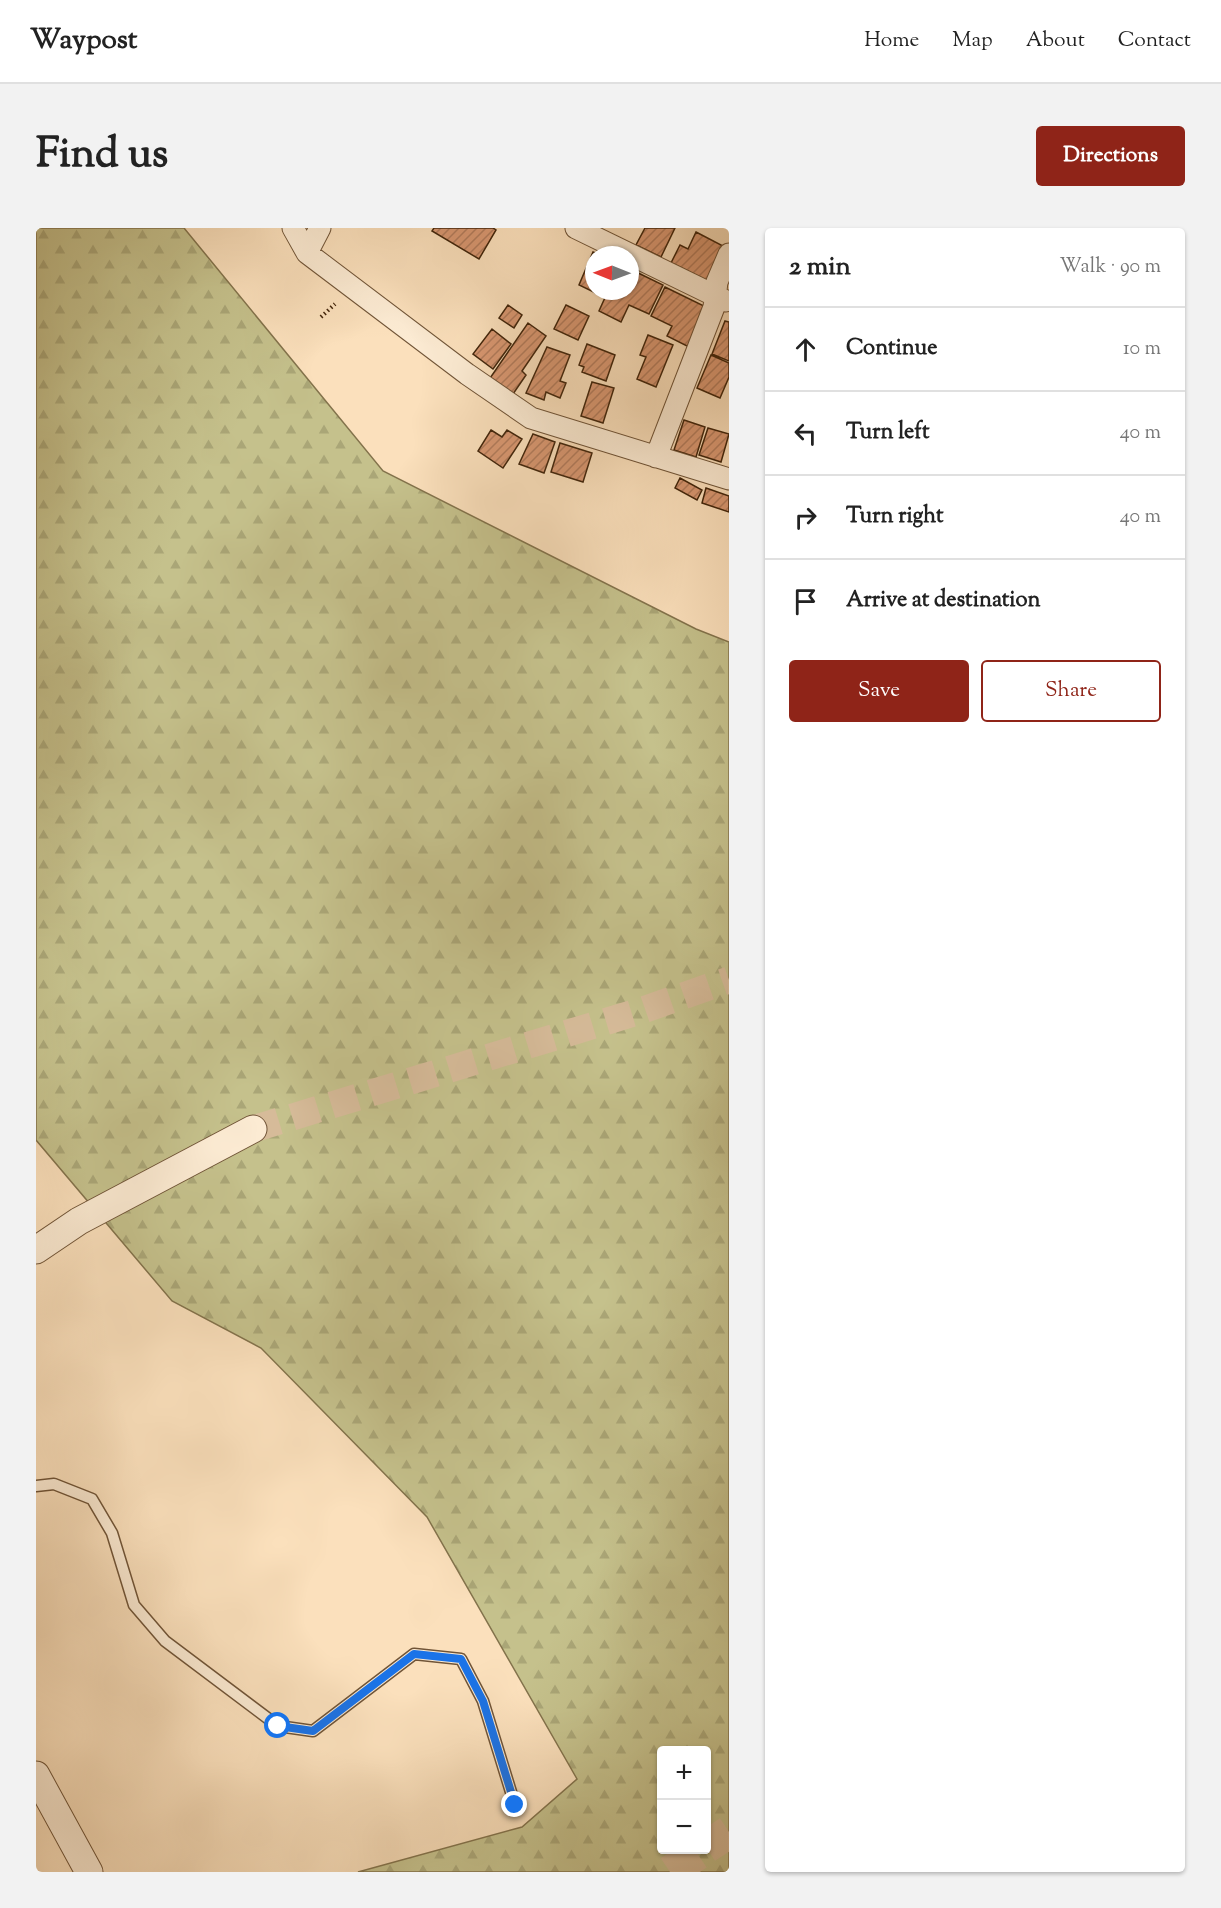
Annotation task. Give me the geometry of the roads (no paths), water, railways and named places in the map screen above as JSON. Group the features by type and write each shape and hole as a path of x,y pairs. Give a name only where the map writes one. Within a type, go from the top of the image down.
{"street":[{"path":"292,228 306,253 467,374 531,418 729,479"},
{"path":"306,253 320,228"},
{"path":"576,228 722,299"},
{"path":"722,299 717,282 729,254"},
{"path":"656,458 714,307 722,299"},
{"path":"36,1250 79,1221 253,1129"},
{"path":"36,1775 89,1872"}],"lane":[{"path":"36,1486 54,1484 92,1500 112,1533 134,1605 165,1641 278,1726 313,1731 414,1654 461,1659 483,1701 515,1805"}],"tunnel":[{"path":"253,1129 634,1013 729,980"},
{"path":"711,1844 729,1832"},
{"path":"670,1872 697,1854"}]}
